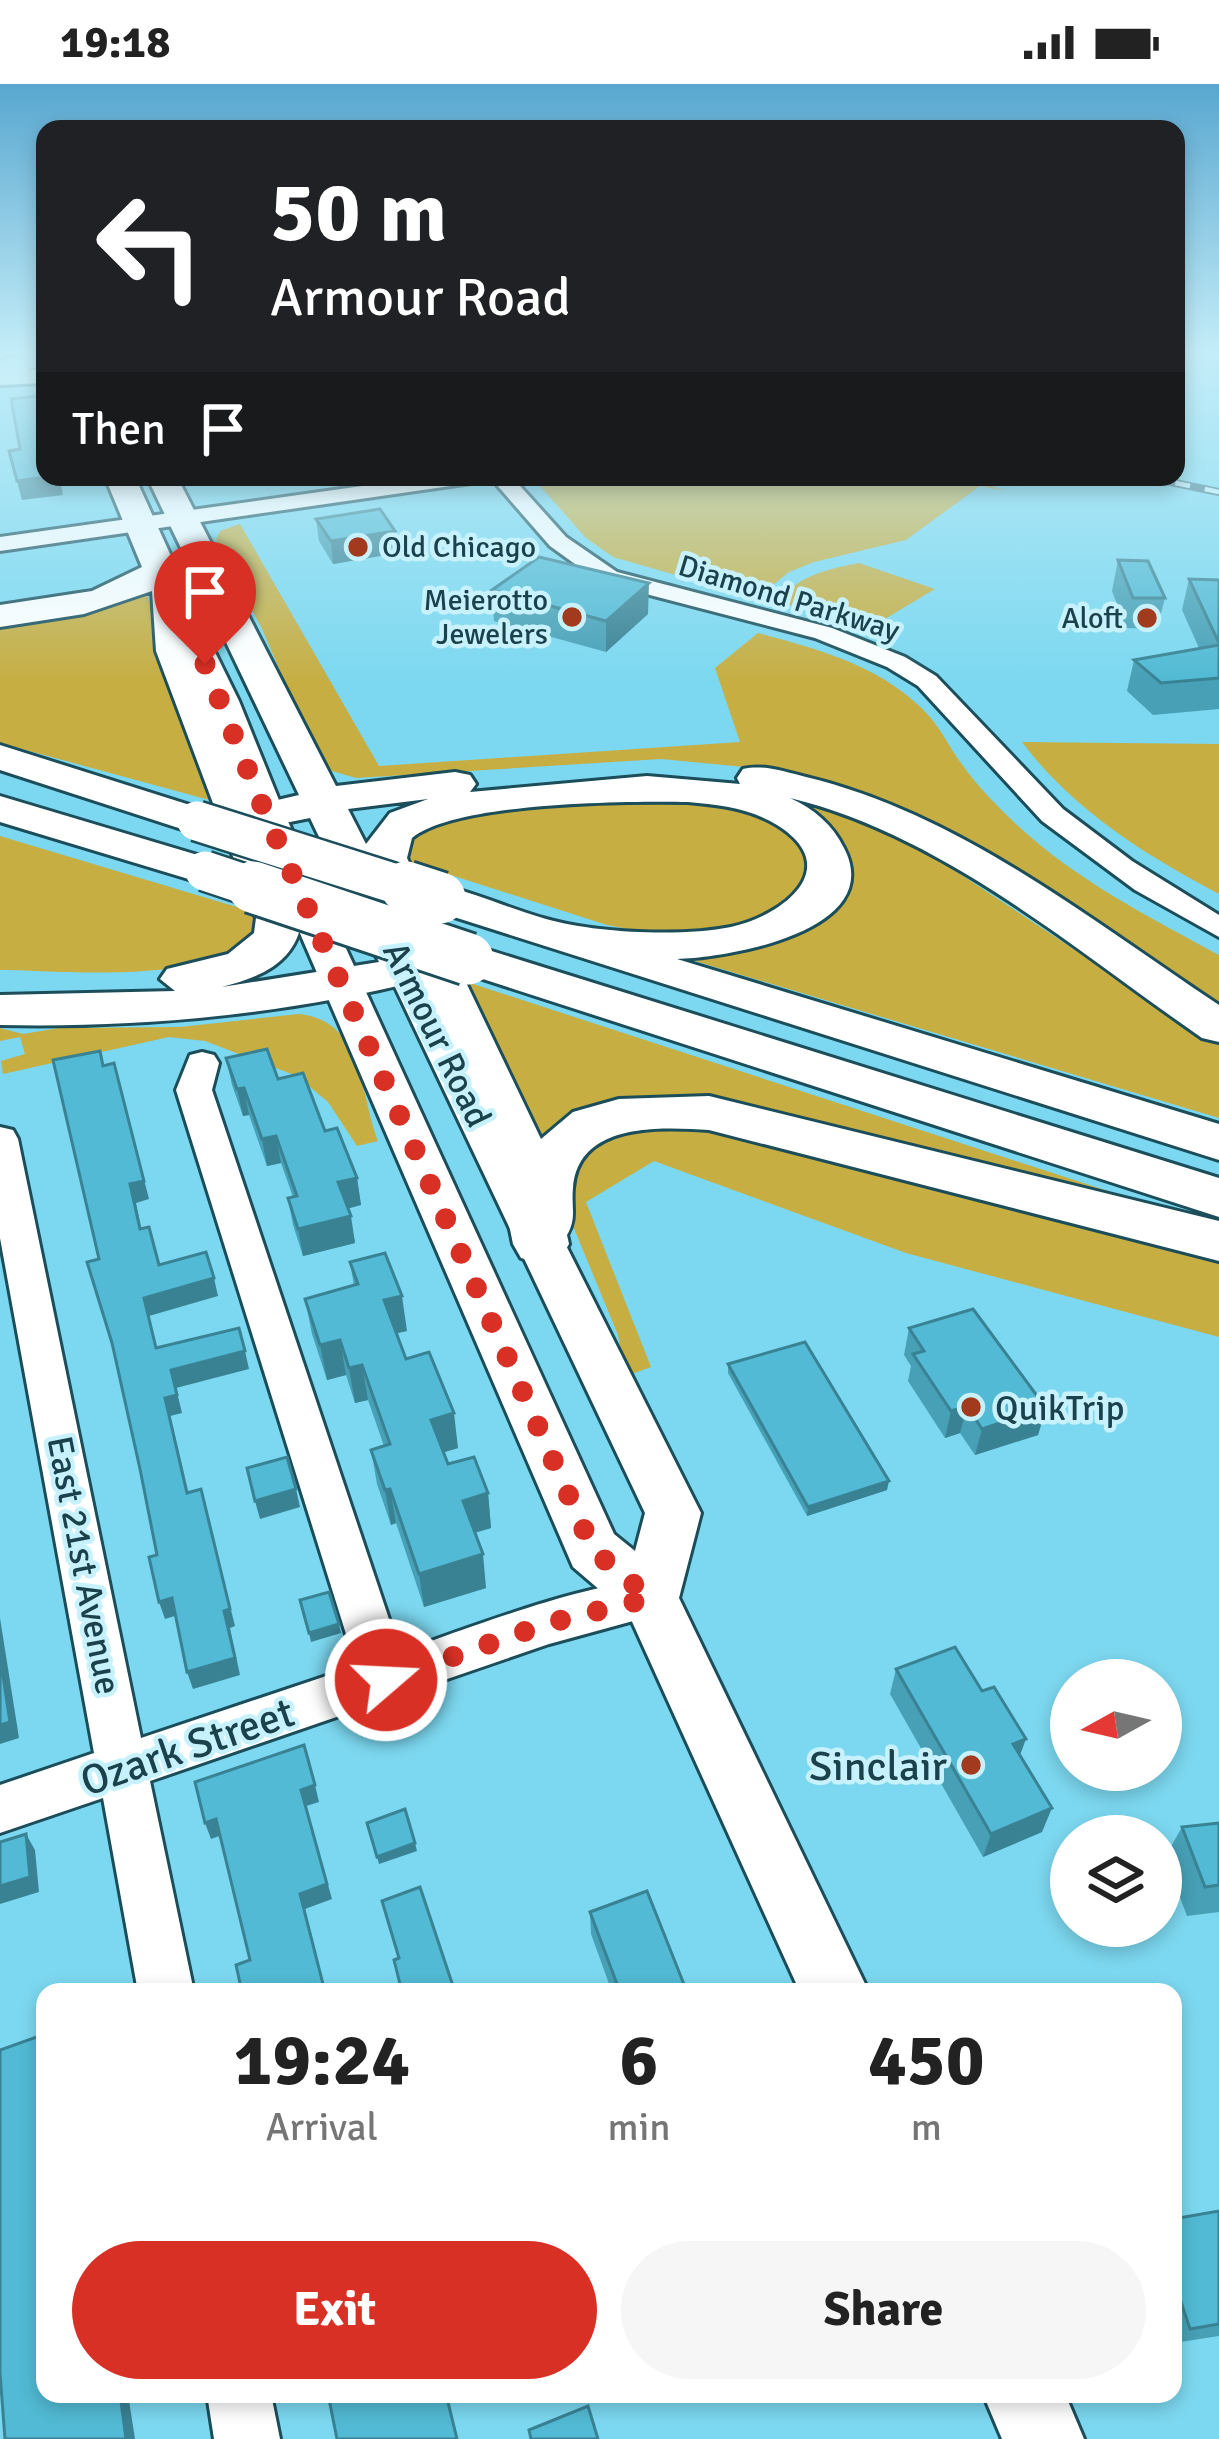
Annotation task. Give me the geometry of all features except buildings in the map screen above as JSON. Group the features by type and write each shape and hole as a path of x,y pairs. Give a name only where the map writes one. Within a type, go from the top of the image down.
{"highway":[{"name":"Armour Road","path":"124,486 164,580"},
{"name":"Armour Road","path":"167,486 406,970"},
{"path":"0,616 99,602 164,580 174,650 280,928 257,956 217,975 0,981"},
{"path":"0,757 545,934 1219,1142"},
{"path":"266,815 366,792 642,769 724,774 818,793 879,813 937,841 1219,1027"},
{"path":"545,934 695,945 759,935 813,905 822,894 829,863 816,836 792,815 754,799 699,789 446,807 415,815 396,829 384,849 385,858 523,1156 549,1262"},
{"path":"0,809 1219,1198"},
{"path":"0,825 56,840 116,846"},
{"path":"0,1010 148,1010 243,999 305,1006 351,1004 406,970"},
{"path":"549,1262 544,1205 550,1166 563,1146 603,1118 656,1107 709,1113 1219,1241"}],"main road":[{"name":"Armour Road","path":"164,580 223,701 266,815 593,1550 650,1598 831,1983"},
{"name":"Armour Road","path":"406,970 673,1513 650,1598"},
{"path":"1027,2403 1044,2439"}],"street":[{"path":"0,544 411,486"},
{"path":"185,520 221,522 478,486"},
{"name":"Diamond Parkway","path":"506,486 566,552 594,571 631,586 868,650 926,681 958,708 1007,771 1052,815 1129,873 1219,928"},
{"name":"Diamond Parkway","path":"537,486 580,535 617,562 836,624 928,662 984,702 1028,760 1082,812 1219,896"},
{"path":"202,1063 194,1090 386,1680"},
{"name":"East 21st Avenue","path":"0,1139 164,1983"},
{"name":"Ozark Street","path":"0,1809 549,1623 650,1598"},
{"path":"241,2403 247,2439"}],"shaded area":[{"path":"540,486 980,486 906,540 814,562 789,572 763,593 746,595 613,557 586,538"},
{"path":"240,524 379,766 740,742 715,668 758,633 805,646 893,685 930,717 980,788 1040,845 1114,896 1219,955 1219,1019 1005,875 755,768 661,759 356,778 322,768 262,629 216,540 220,531"},
{"path":"859,563 935,589 868,629 783,603 804,580"},
{"path":"146,593 224,804 0,743 0,621"},
{"path":"1022,742 1219,744 1219,894 1087,810"},
{"path":"769,787 847,812 919,847 1219,1045 1219,1118 685,958 835,894"},
{"path":"672,797 763,812 801,842 811,865 803,889 769,917 725,930 650,933 607,925 401,859 414,832 462,814"},
{"path":"0,836 260,914 248,939 222,955 188,966 105,973 0,970"},
{"path":"461,980 1206,1223 706,1102 538,1153"},
{"path":"298,1014 320,1019 347,1044 378,1141 357,1146 328,1102 297,1076 205,1041 169,1037 3,1074 1,1061 25,1054 20,1037 0,1041 0,1028 23,1034 59,1028 180,1027"},
{"path":"698,1126 1219,1257 1219,1337 906,1253 654,1161 586,1202 651,1367 626,1376 618,1335 566,1209 579,1159 606,1138 638,1127"}],"railway":[{"path":"1185,485 1219,492"}],"place":[{"name":"Old Chicago","path":"358,547"},
{"name":"Meierotto Jewelers","path":"572,617"},
{"name":"Aloft","path":"1147,618"},
{"name":"QuikTrip","path":"971,1407"},
{"name":"Sinclair","path":"971,1765"}],"route":[{"path":"205,664 266,815 593,1550 650,1598 549,1623 386,1680"}]}
